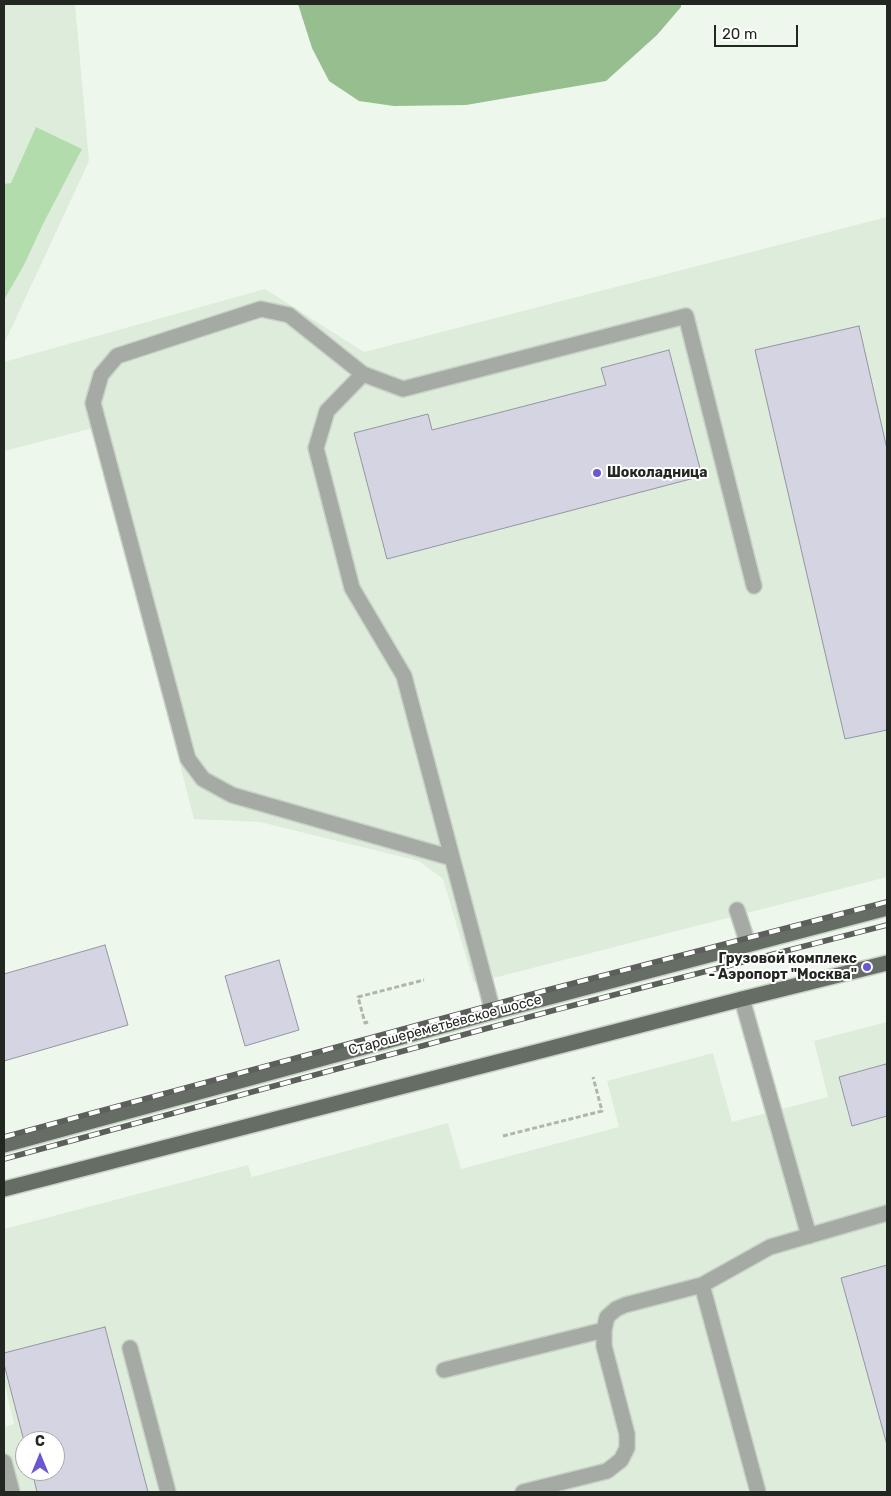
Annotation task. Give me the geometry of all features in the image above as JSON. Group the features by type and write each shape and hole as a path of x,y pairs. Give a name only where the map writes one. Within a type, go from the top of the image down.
{"main road":[{"name":"Старошереметьевское шоссе","path":"4,1145 493,1012 887,908"},
{"path":"4,1190 887,963"}],"lane":[{"path":"452,858 232,795 204,779 188,759 93,403 101,375 117,356 261,310 289,315 363,374 403,389 686,316 754,586"},
{"path":"363,374 327,411 316,448 352,588 404,676 493,1012"},
{"path":"737,910 748,944"},
{"path":"742,999 809,1236"},
{"path":"523,1492 606,1471 621,1460 627,1448 627,1434 604,1346 604,1330 607,1317 616,1309 702,1285 770,1247 887,1213"},
{"path":"702,1285 758,1492"},
{"path":"444,1370 604,1330"},
{"path":"130,1348 168,1492"},
{"path":"4,1465 12,1492"}],"path":[{"path":"374,1020 365,1022 358,997 424,980"},
{"path":"503,1136 602,1111 593,1077"}],"shaded area":[{"path":"4,4 75,4 89,161 4,344"},
{"path":"298,4 681,4 681,7 657,35 606,81 466,105 394,106 359,101 329,81 312,48"},
{"path":"36,127 82,149 25,263 4,300 4,184 11,183"},
{"path":"887,217 887,877 474,983 443,879 419,861 260,822 194,819 93,428 4,451 4,362 265,289 364,352"},
{"path":"887,1022 887,1492 4,1492 4,1427 14,1424 4,1381 4,1229 248,1165 252,1177 448,1123 461,1169 619,1127 607,1081 713,1053 732,1122 828,1097 814,1041"}],"building":[{"path":"859,326 887,449 887,730 845,739 755,350"},
{"path":"669,350 702,476 387,559 354,433 428,414 432,430 606,385 601,368"},
{"path":"105,945 128,1025 4,1061 4,974"},
{"path":"279,960 299,1030 245,1046 225,976"},
{"path":"886,1064 887,1116 852,1126 839,1077"},
{"path":"887,1265 887,1445 841,1278"},
{"path":"105,1327 148,1492 37,1492 34,1481 65,1481 65,1431 21,1431 4,1364 4,1353"}],"railway":[{"path":"4,1137 551,989 887,902"},
{"path":"4,1159 555,1010 887,925"}],"place":[{"name":"Шоколадница","path":"597,473"},
{"name":"Грузовой комплекс - Аэропорт \"Москва\"","path":"867,967"}]}
